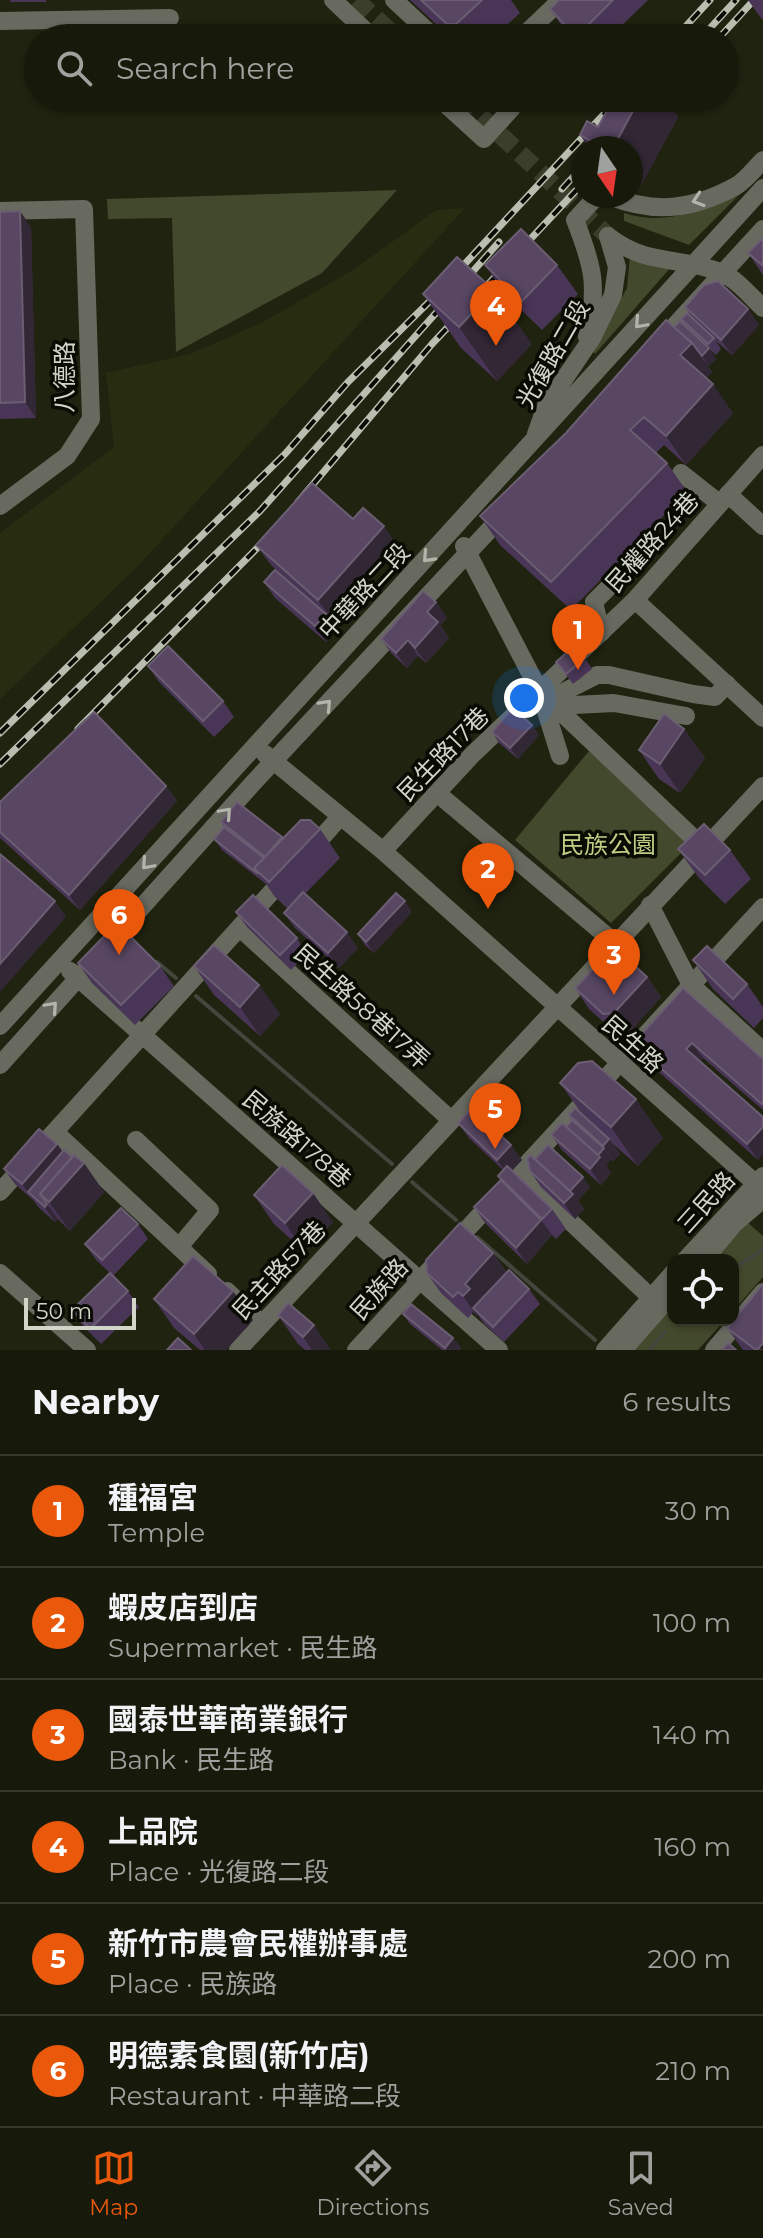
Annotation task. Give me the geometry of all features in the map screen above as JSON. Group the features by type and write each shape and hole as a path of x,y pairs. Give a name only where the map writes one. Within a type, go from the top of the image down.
{"street":[{"path":"333,0 358,24"},
{"path":"394,0 420,24"},
{"path":"536,24 561,0"},
{"path":"0,21 170,18"},
{"path":"454,112 484,139 508,112"},
{"path":"643,206 664,209 697,201 738,185 763,160"},
{"name":"中華路二段","path":"0,1026 763,188"},
{"path":"584,350 595,281 588,251 575,220 586,208"},
{"name":"八德路","path":"0,211 84,209 91,419 67,456 0,506"},
{"path":"649,355 763,229"},
{"name":"光復路二段","path":"532,445 546,406 584,350 613,295 617,267 608,236 642,255 723,273"},
{"path":"723,273 763,308"},
{"name":"民權路24巷","path":"547,700 601,633 635,600 763,455"},
{"path":"681,473 763,526"},
{"name":"中華路二段","path":"0,1065 272,762 516,501"},
{"path":"454,530 547,700 558,751 575,725"},
{"path":"601,633 594,602 616,580"},
{"path":"635,600 763,718"},
{"path":"547,700 597,675 715,697 727,684"},
{"path":"547,700 614,703 686,716"},
{"path":"547,700 704,848"},
{"name":"民生路17巷","path":"383,851 472,755 547,700"},
{"name":"民生路","path":"255,743 272,762 383,851 556,1008 761,1187"},
{"name":"民主路57巷","path":"238,1350 763,786"},
{"path":"437,793 615,943"},
{"path":"0,1192 340,817"},
{"path":"650,905 691,985 763,1051"},
{"name":"民族路","path":"356,1350 763,907"},
{"name":"民生路58巷17弄","path":"240,928 451,1120"},
{"name":"民族路178巷","path":"59,961 420,1279 488,1346"},
{"path":"55,1132 262,1324"},
{"path":"136,1140 210,1210 179,1247"},
{"path":"519,1173 661,1299"},
{"name":"三民路","path":"691,1254 761,1187"},
{"name":"三民路","path":"709,1254 761,1187"},
{"path":"0,1273 87,1350"},
{"path":"714,1350 763,1292"},
{"path":"605,1350 661,1299"},
{"path":"623,1350 661,1299"},
{"path":"729,1350 763,1309"}],"shaded area":[{"path":"465,208 138,566 0,699 0,533 114,447 106,373 190,354 263,322 353,270 436,210"}],"green space":[{"path":"397,190 322,273 176,352 172,218 108,219 107,199"},
{"path":"744,190 689,245 624,221 624,213 656,218 686,214"},
{"path":"630,256 671,267 595,354 593,351 627,288"},
{"name":"民族公園","path":"589,751 692,842 611,923 515,840"},
{"path":"747,1222 763,1236 763,1277 739,1304 739,1254 718,1254"},
{"path":"667,1309 667,1326 720,1326 698,1350 633,1350"}],"building":[{"path":"421,0 482,0 456,24 447,24"},
{"path":"559,0 613,0 589,24 564,24 550,9"},
{"path":"606,112 632,112 619,136 582,136 587,121 598,127"},
{"path":"20,211 25,402 0,403 0,212"},
{"path":"521,229 557,265 522,301 485,265"},
{"path":"763,238 763,266 748,253"},
{"path":"457,257 494,290 459,327 423,294"},
{"path":"718,281 748,309 721,340 685,307 704,285"},
{"path":"687,313 714,338 708,344 681,319"},
{"path":"666,320 692,343 680,355 713,384 666,436 644,417 630,430 667,463 551,582 480,516 566,433"},
{"path":"680,321 709,348 702,356 674,327"},
{"path":"312,483 353,519 363,508 384,526 318,600 256,545"},
{"path":"275,570 326,614 315,626 264,582"},
{"path":"423,591 436,602 427,612 438,622 415,648 408,640 396,653 381,639"},
{"path":"168,646 223,701 203,721 148,666"},
{"path":"574,646 585,658 566,674 556,662"},
{"path":"513,708 532,725 510,748 492,732"},
{"path":"94,712 166,786 69,895 0,832 0,802"},
{"path":"664,714 684,729 660,764 639,750"},
{"path":"237,802 282,837 265,857 221,822"},
{"path":"301,820 310,820 320,829 269,882 254,868"},
{"path":"704,824 730,850 705,875 678,849"},
{"path":"224,827 264,858 254,868 258,874 214,839"},
{"path":"0,854 55,901 0,964"},
{"path":"303,892 347,932 328,953 284,913"},
{"path":"396,893 405,901 366,942 358,934"},
{"path":"253,895 297,938 280,955 236,912"},
{"path":"117,923 160,966 121,1005 78,963"},
{"path":"214,945 259,985 240,1007 194,966"},
{"path":"707,946 747,984 733,999 693,960"},
{"path":"618,950 647,977 614,1013 603,1014 575,988 599,963 603,967"},
{"path":"683,988 763,1059 763,1105 692,1043 686,1049 763,1117 763,1127 747,1144 640,1050 640,1036"},
{"path":"592,1061 636,1099 611,1127 560,1083 578,1063"},
{"path":"472,1108 511,1145 497,1160 458,1123"},
{"path":"575,1108 609,1139 603,1146 569,1115"},
{"path":"572,1120 604,1148 598,1155 566,1127"},
{"path":"562,1123 600,1157 590,1169 551,1135"},
{"path":"39,1129 57,1144 22,1184 4,1169"},
{"path":"548,1145 583,1177 570,1191 535,1159"},
{"path":"64,1150 72,1157 40,1194 47,1204 45,1207 28,1192"},
{"path":"74,1155 84,1163 49,1202 40,1194"},
{"path":"530,1155 573,1194 564,1203 530,1171 527,1159"},
{"path":"282,1165 313,1193 285,1223 254,1195"},
{"path":"507,1166 552,1209 542,1219 498,1176"},
{"path":"501,1180 541,1220 516,1248 474,1207"},
{"path":"121,1208 138,1224 102,1260 85,1244"},
{"path":"460,1223 493,1253 465,1284 470,1289 463,1296 458,1292 453,1297 427,1273 426,1260"},
{"path":"193,1256 233,1291 194,1334 154,1299"},
{"path":"509,1270 529,1289 493,1327 473,1308"},
{"path":"110,1273 128,1291 90,1329 72,1310"},
{"path":"763,1284 763,1343 757,1350 727,1328 739,1326 739,1313"},
{"path":"288,1303 314,1325 303,1337 278,1315"},
{"path":"411,1304 453,1338 445,1348 403,1314"},
{"path":"178,1338 191,1350 167,1350"},
{"path":"728,1343 736,1350 722,1350"}],"waterway":[{"path":"157,962 176,978"},
{"path":"196,996 392,1164"},
{"path":"412,1182 456,1220"},
{"path":"477,1237 595,1340"},
{"path":"739,1265 762,1250"},
{"path":"650,1350 665,1332"}],"tunnel":[{"path":"356,0 382,24"},
{"path":"476,112 608,236"}],"railway":[{"path":"688,24 710,0"},
{"path":"714,24 736,0"},
{"path":"732,24 754,0"},
{"path":"0,733 285,454 348,382 434,297 606,112"},
{"path":"562,189 571,179"},
{"path":"298,502 432,344 571,196"},
{"path":"0,764 260,511 499,242"},
{"path":"78,729 272,533"}],"place":[{"name":"上品院","path":"496,346"},
{"name":"種福宮","path":"578,670"},
{"name":"蝦皮店到店","path":"488,909"},
{"name":"明德素食園(新竹店)","path":"119,955"},
{"name":"國泰世華商業銀行","path":"614,995"},
{"name":"新竹市農會民權辦事處","path":"495,1149"}]}
